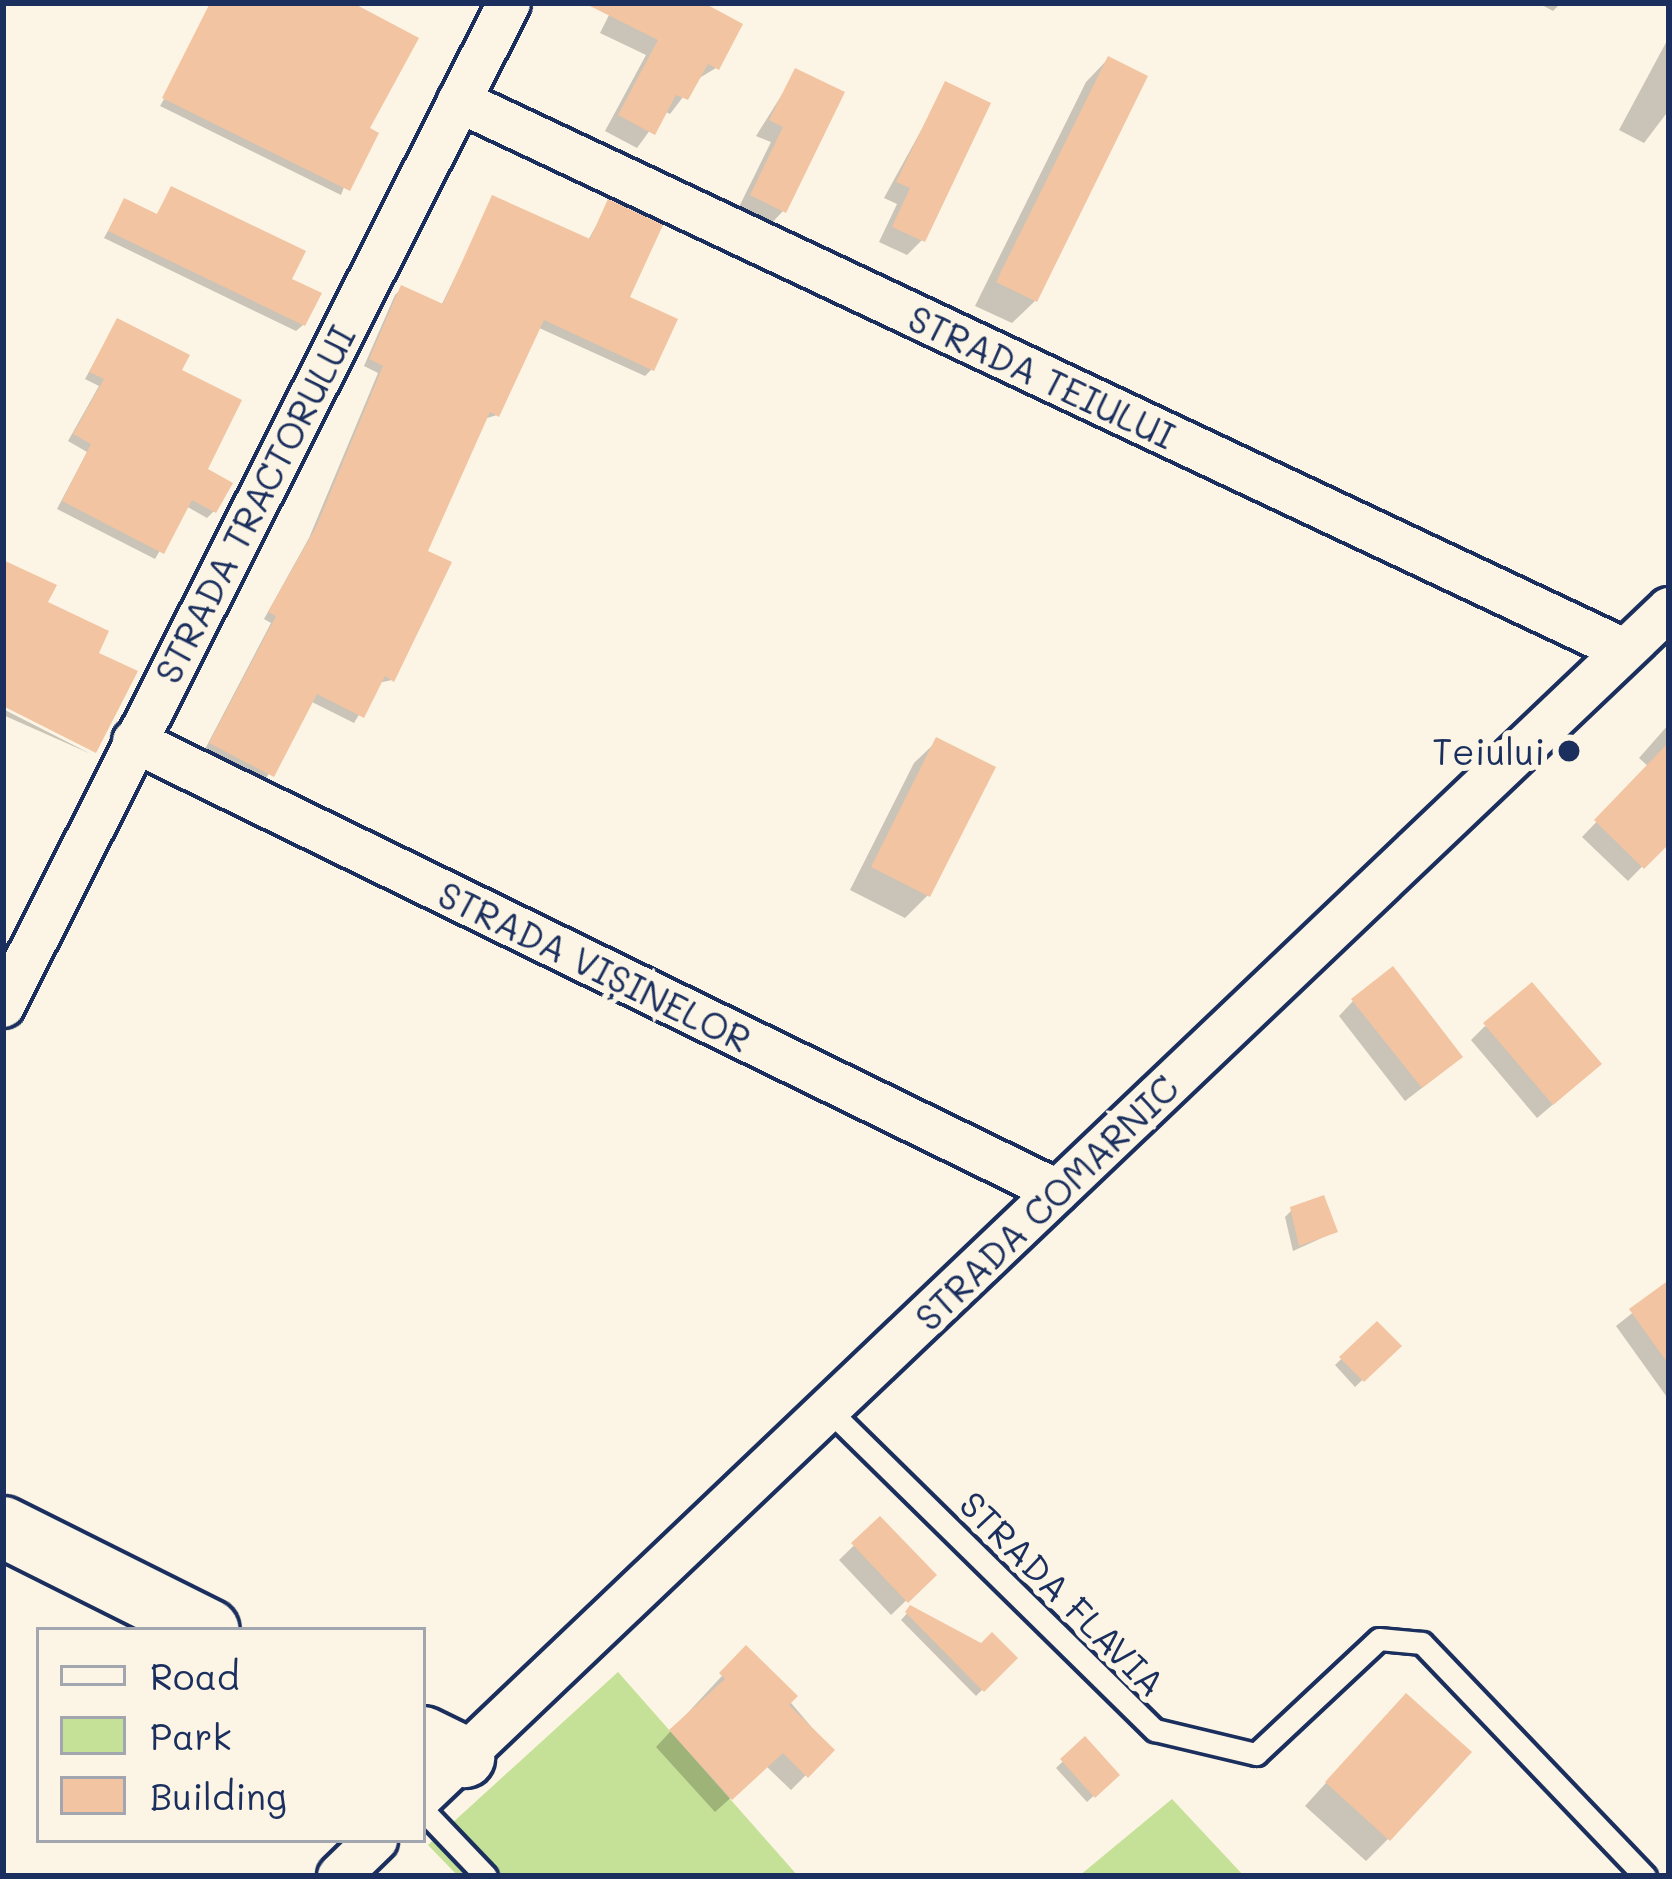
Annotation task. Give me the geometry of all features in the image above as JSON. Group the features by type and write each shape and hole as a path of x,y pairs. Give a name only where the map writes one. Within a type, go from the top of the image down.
{"street":[{"name":"STRADA TRACTORULUI","path":"3,1006 508,3"},
{"name":"STRADA TEIULUI","path":"459,101 1624,650"},
{"name":"STRADA COMARNIC","path":"437,1763 829,1410 1624,650 1666,616"},
{"name":"STRADA VIȘINELOR","path":"134,741 1057,1191"},
{"path":"3,1527 203,1627"},
{"path":"339,1876 373,1843"}],"lane":[{"name":"STRADA FLAVIA","path":"829,1410 1155,1730 1256,1754 1379,1639 1422,1643 1645,1876"},
{"path":"426,1813 486,1876"}],"green space":[{"path":"618,1672 798,1876 458,1876 428,1845"},
{"path":"1172,1799 1244,1876 1079,1876"}],"building":[{"path":"210,3 353,3 419,38 370,128 379,133 350,191 162,98"},
{"path":"584,3 704,3 743,24 719,70 708,64 688,100 676,95 655,135 618,115 658,40"},
{"path":"1108,56 1148,76 1037,302 996,282"},
{"path":"795,68 845,92 786,213 750,195 783,127 769,120"},
{"path":"945,81 991,103 925,242 892,227 910,188 896,182"},
{"path":"171,186 306,251 292,279 322,293 305,326 108,231 124,198 157,214"},
{"path":"492,195 590,239 608,199 663,225 630,297 678,319 654,371 544,320 499,417 490,412 428,551 452,562 394,682 385,676 364,718 317,694 274,777 209,743 276,616 268,612 316,527 383,366 369,359 401,285 443,304"},
{"path":"117,318 190,355 182,370 242,400 208,469 233,483 216,513 192,500 164,554 62,501 91,444 73,434 104,379 89,372"},
{"path":"3,560 57,585 48,602 109,631 99,653 138,671 96,753 3,706"},
{"path":"936,737 996,767 930,897 871,867"},
{"path":"1669,742 1669,844 1644,869 1594,820"},
{"path":"1393,966 1463,1057 1422,1088 1351,999"},
{"path":"1532,982 1602,1064 1553,1105 1483,1023"},
{"path":"1324,1195 1338,1232 1299,1246 1290,1207"},
{"path":"1669,1280 1669,1365 1629,1309"},
{"path":"1377,1321 1402,1346 1364,1382 1339,1357"},
{"path":"880,1516 937,1575 908,1603 851,1543"},
{"path":"910,1605 981,1643 992,1632 1018,1658 984,1692 905,1612"},
{"path":"746,1645 798,1696 789,1705 835,1750 808,1778 783,1753 732,1800 669,1730 725,1679 719,1673"},
{"path":"1406,1693 1472,1752 1390,1841 1325,1782"},
{"path":"1085,1736 1120,1775 1095,1798 1060,1759"}],"place":[{"name":"Teiului","path":"1569,751"}]}
